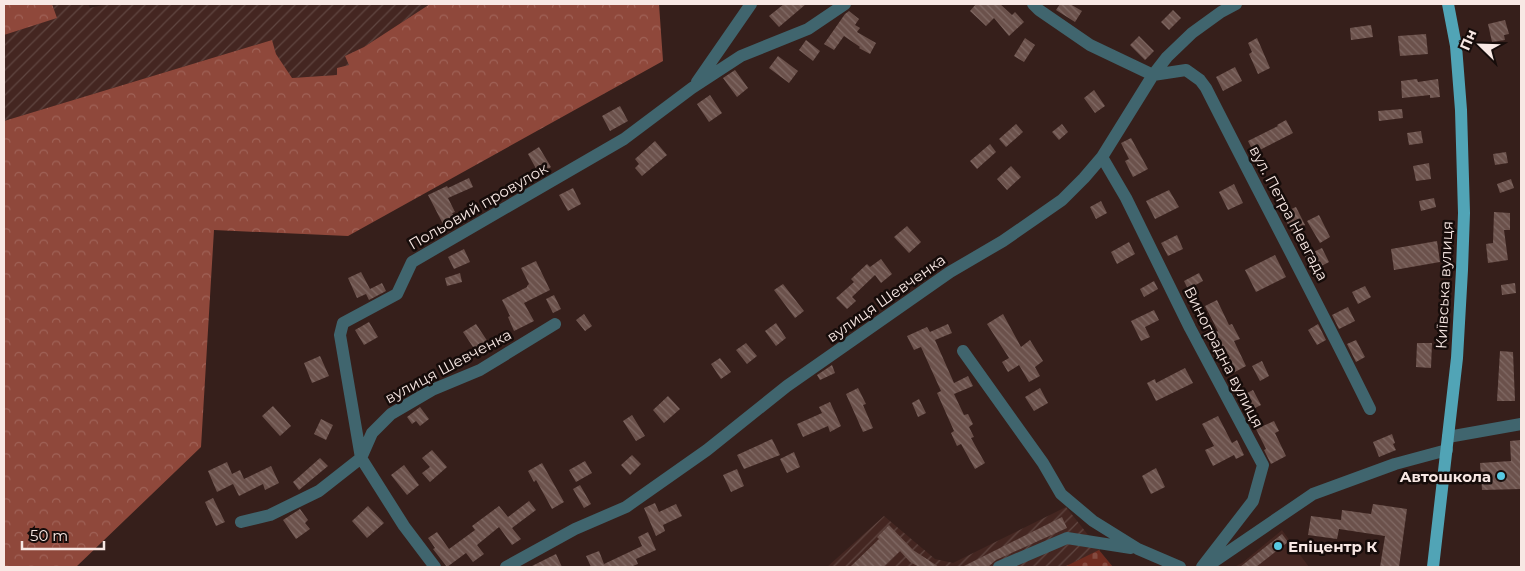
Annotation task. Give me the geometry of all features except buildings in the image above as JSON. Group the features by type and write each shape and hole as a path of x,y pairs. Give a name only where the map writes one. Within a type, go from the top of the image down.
{"main road":[{"name":"Київська вулиця","path":"1433,567 1460,319 1464,213 1461,110 1456,46 1448,4"}],"street":[{"path":"692,88 751,4"},
{"name":"Польовий провулок","path":"435,567 404,526 361,458 340,335 343,323 396,294 412,262 624,139 692,88 741,56 808,29 845,4"},
{"path":"1033,4 1090,45 1153,75"},
{"name":"вулиця Шевченка","path":"506,567 575,529 626,507 707,450 787,386 950,272 1003,241 1062,200 1102,157 1153,75 1167,57 1192,33 1221,12 1236,4"},
{"name":"вул. Петра Невгада","path":"1153,75 1186,70 1200,80 1206,88 1264,204 1319,306 1370,410"},
{"name":"Виноградна вулиця","path":"1102,157 1126,198 1190,328 1263,465 1253,501 1202,567"},
{"name":"вулиця Шевченка","path":"241,522 270,515 319,491 361,458 372,433 391,414 432,390 480,370 555,324"},
{"path":"963,351 1043,463 1061,494 1093,522 1138,549 1180,567"},
{"path":"1206,567 1313,494 1448,443 1521,424"},
{"path":"999,567 1067,538 1138,549"}],"shaded area":[{"path":"52,4 88,4 90,8 107,4 430,4 364,47 346,56 350,65 338,75 291,78 276,54 272,40 4,121 4,35 56,18"},
{"path":"1066,507 1100,550 1064,567 827,567 884,516 935,559 953,563"},
{"name":"Епіцентр К","path":"1282,530 1309,567 1234,567 1242,563"}],"green space":[{"path":"4,4 52,4 57,18 4,35"},
{"path":"430,4 659,4 663,61 348,236 214,230 201,447 76,567 4,567 4,121 272,40 276,54 292,78 337,75 337,68 349,65 345,56 364,47"},
{"path":"1099,550 1113,567 1064,567"}],"place":[{"name":"Автошкола","path":"1501,476"},
{"name":"Епіцентр К","path":"1278,546"}]}
